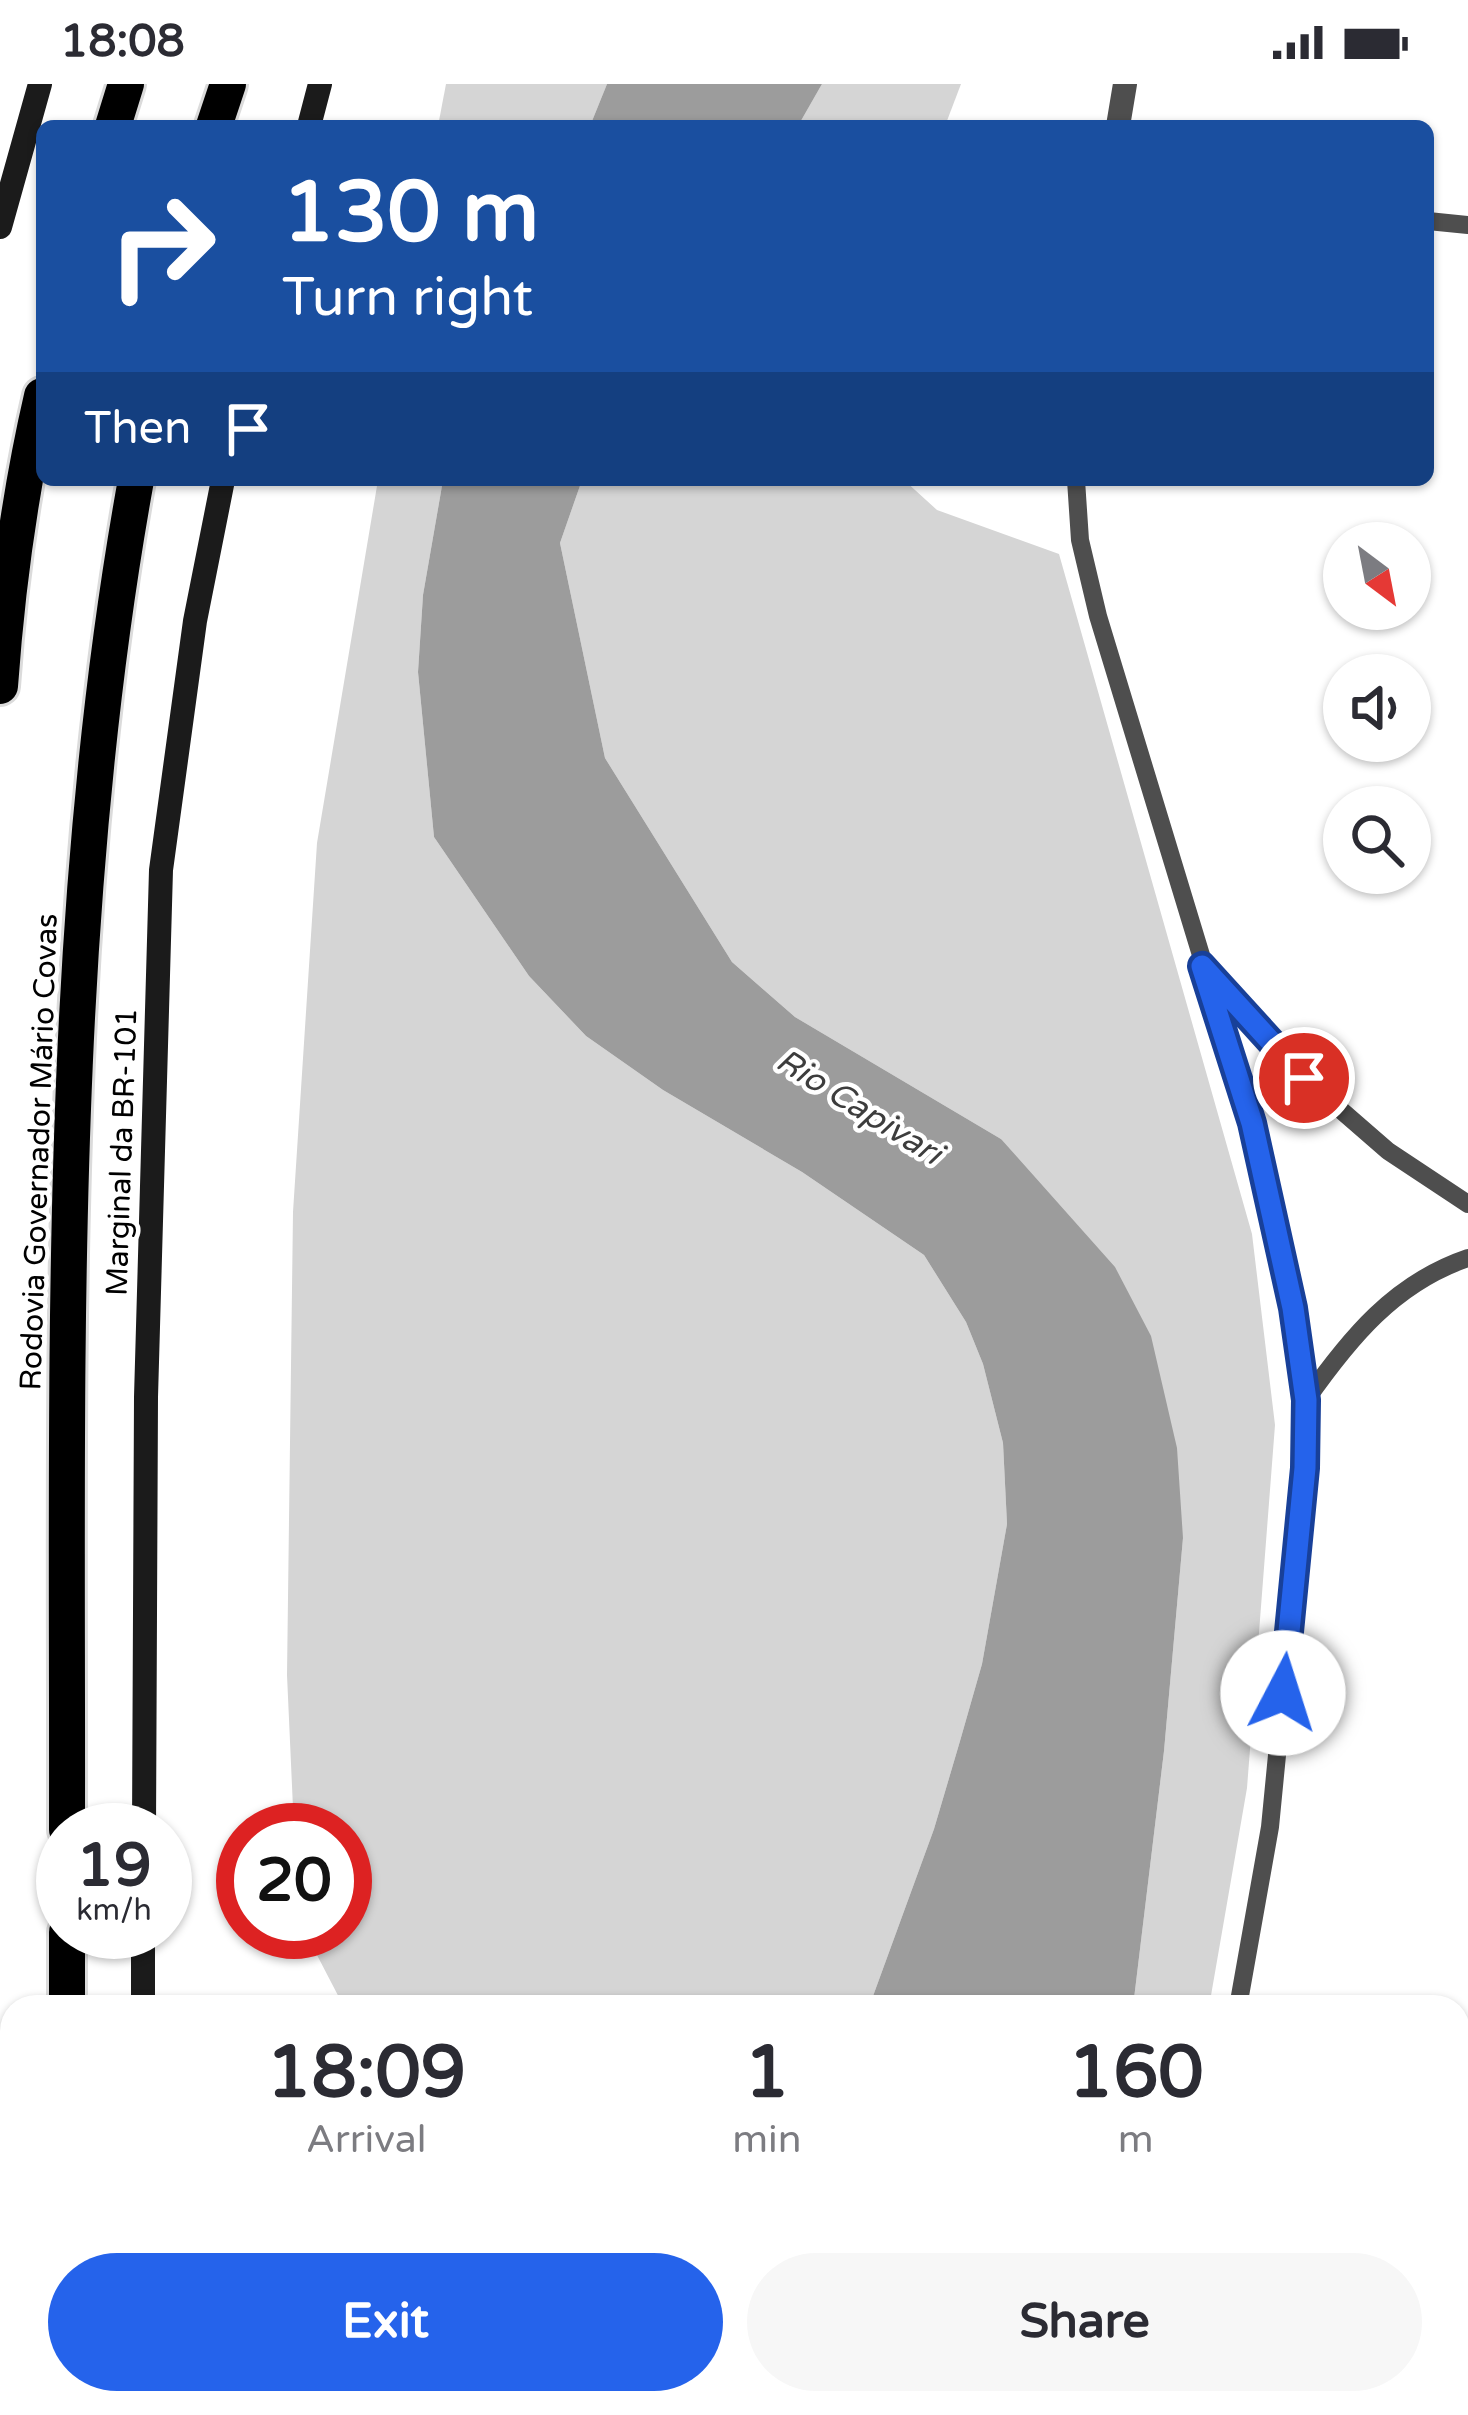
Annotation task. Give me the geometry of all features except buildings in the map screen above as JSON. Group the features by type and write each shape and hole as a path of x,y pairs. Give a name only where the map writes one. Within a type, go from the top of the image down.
{"highway":[{"path":"115,120 126,84"},
{"path":"216,120 228,84"},
{"path":"0,686 6,603 36,421"},
{"name":"Rodovia Governador Mário Covas","path":"67,1803 68,1319 80,942 97,736 135,486"},
{"path":"67,1959 67,1995"}],"main road":[{"path":"0,227 40,84"},
{"path":"311,120 320,84"},
{"name":"Marginal da BR-101","path":"144,1803 146,1396 161,870 195,621 222,486"},
{"path":"143,1959 143,1995"}],"street":[{"path":"1119,120 1126,84"}],"lane":[{"path":"1434,222 1468,225"},
{"path":"1076,486 1080,540 1098,616 1252,1123 1293,1308 1306,1400 1305,1468 1270,1827 1240,1995"},
{"path":"1202,966 1304,1078 1388,1151 1468,1204"},
{"path":"1306,1400 1345,1344 1388,1301 1447,1265 1468,1258"}],"shaded area":[{"path":"446,84 607,84 592,120 439,120"},
{"path":"822,84 961,84 947,120 801,120"},
{"path":"377,486 442,486 423,595 418,672 434,837 529,976 586,1036 924,1255 966,1322 983,1364 1003,1443 1007,1524 982,1664 934,1829 873,1995 338,1995 319,1959 372,1959 372,1803 293,1803 287,1675 293,1212 317,843"},
{"path":"580,486 911,486 937,510 1059,554 1252,1234 1275,1425 1247,1788 1211,1995 1134,1995 1164,1751 1183,1538 1001,1139 795,1017 732,962 605,758 560,543"}],"water":[{"path":"607,84 822,84 801,120 592,120"},
{"name":"Rio Capivari","path":"442,486 580,486 560,543 605,758 732,962 795,1017 1001,1139 1115,1267 1151,1336 1177,1448 1183,1538 1164,1751 1134,1995 873,1995 934,1829 982,1664 1007,1524 1003,1443 983,1364 966,1322 924,1255 586,1036 529,976 434,837 418,672 423,595"}],"route":[{"path":"1283,1693 1305,1468 1306,1400 1293,1308 1252,1123 1202,966 1304,1078"}]}
